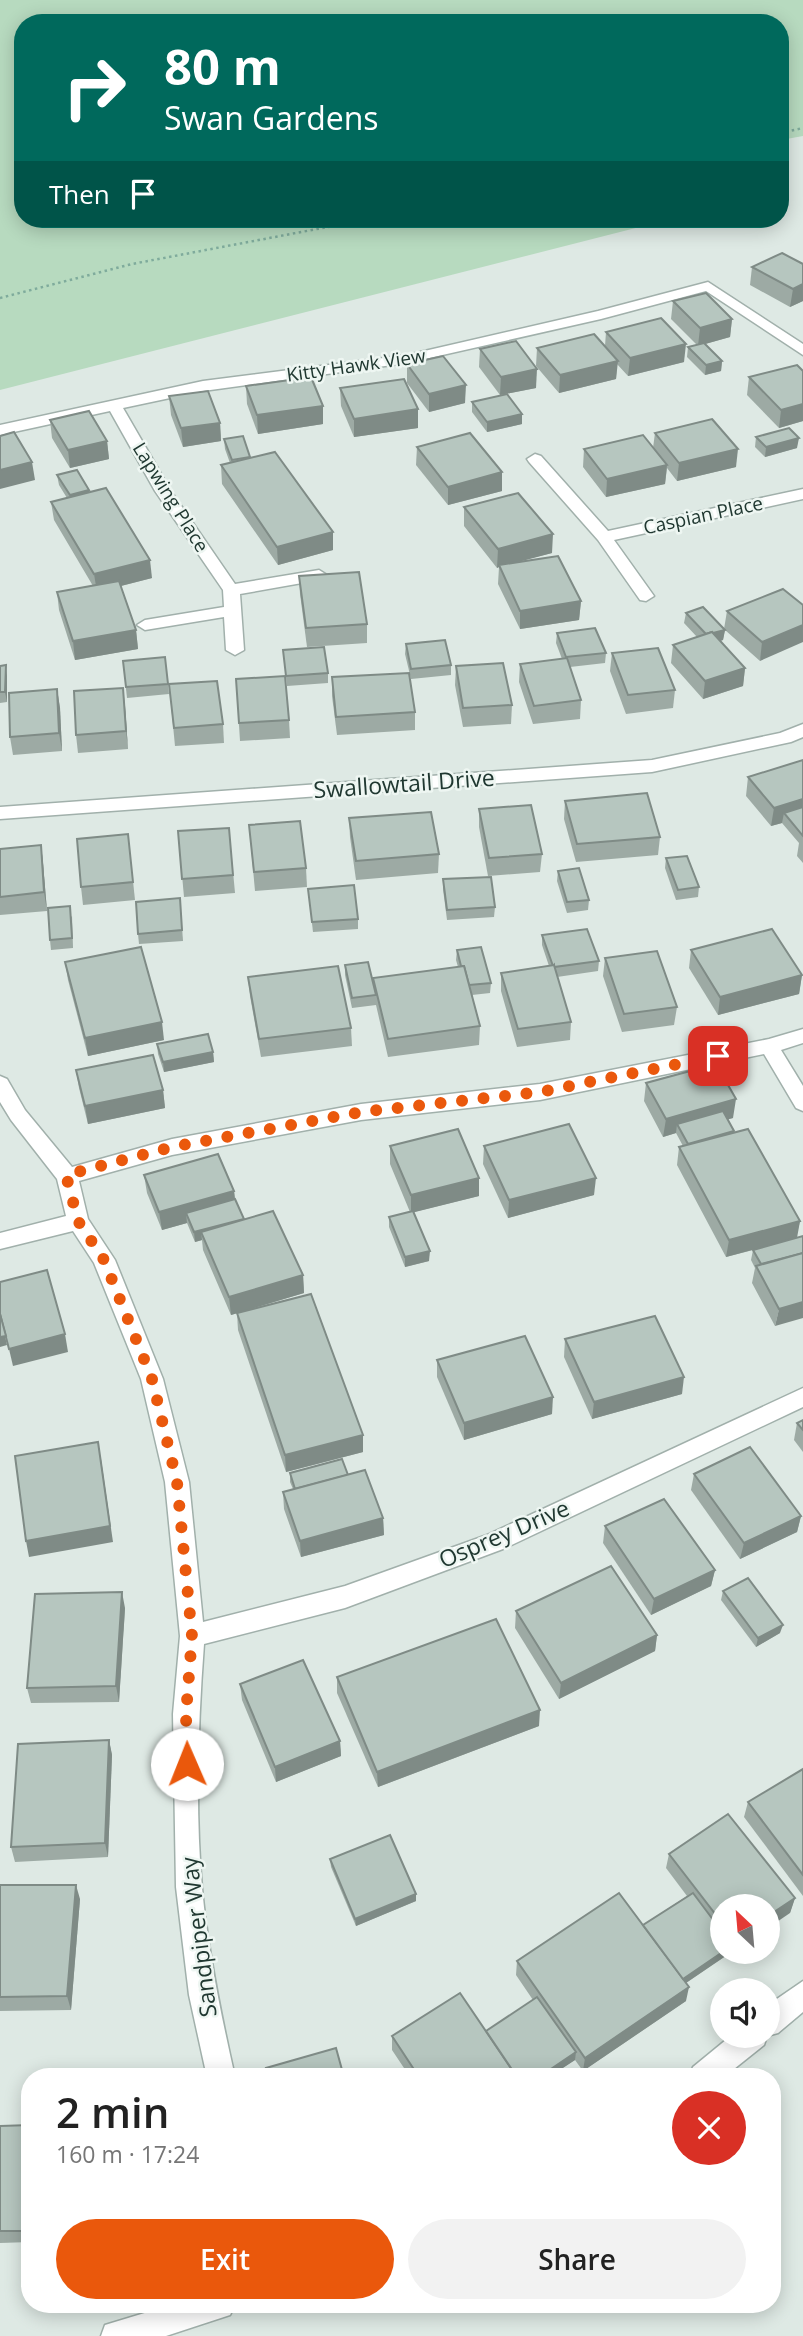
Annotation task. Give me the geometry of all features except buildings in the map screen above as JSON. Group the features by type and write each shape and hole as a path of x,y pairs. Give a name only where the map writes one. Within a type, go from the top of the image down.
{"street":[{"name":"Kitty Hawk View","path":"0,430 113,403 203,386 407,359 601,315 708,286 803,351"},
{"name":"Lapwing Place","path":"113,403 163,491 231,590"},
{"name":"Caspian Place","path":"535,459 604,537 646,596"},
{"name":"Caspian Place","path":"604,537 803,494"},
{"path":"235,650 231,590 319,575"},
{"path":"145,625 232,611"},
{"name":"Swallowtail Drive","path":"0,813 652,766 785,738 803,730"},
{"path":"66,1175 172,1147 361,1112 540,1092 769,1046 803,1036"},
{"path":"769,1046 803,1103"},
{"name":"Sandpiper Way","path":"0,1084 18,1115 66,1175 78,1221 104,1260 152,1379 177,1482 192,1636 186,1714 188,1887 203,1995 219,2068"},
{"path":"0,1241 78,1221"},
{"name":"Osprey Drive","path":"192,1636 345,1597 495,1542 803,1397"},
{"path":"780,2013 803,1994"},
{"path":"714,2068 738,2048"},
{"path":"116,2336 193,2313"}],"path":[{"path":"0,298 132,264 322,228"}],"green space":[{"path":"0,0 803,0 803,136 789,139 789,14 14,14 14,228 636,228 0,390"}],"route":[{"path":"187,1764 186,1714 192,1636 177,1482 152,1379 104,1260 78,1221 66,1175 172,1147 361,1112 540,1092 718,1056"}]}
